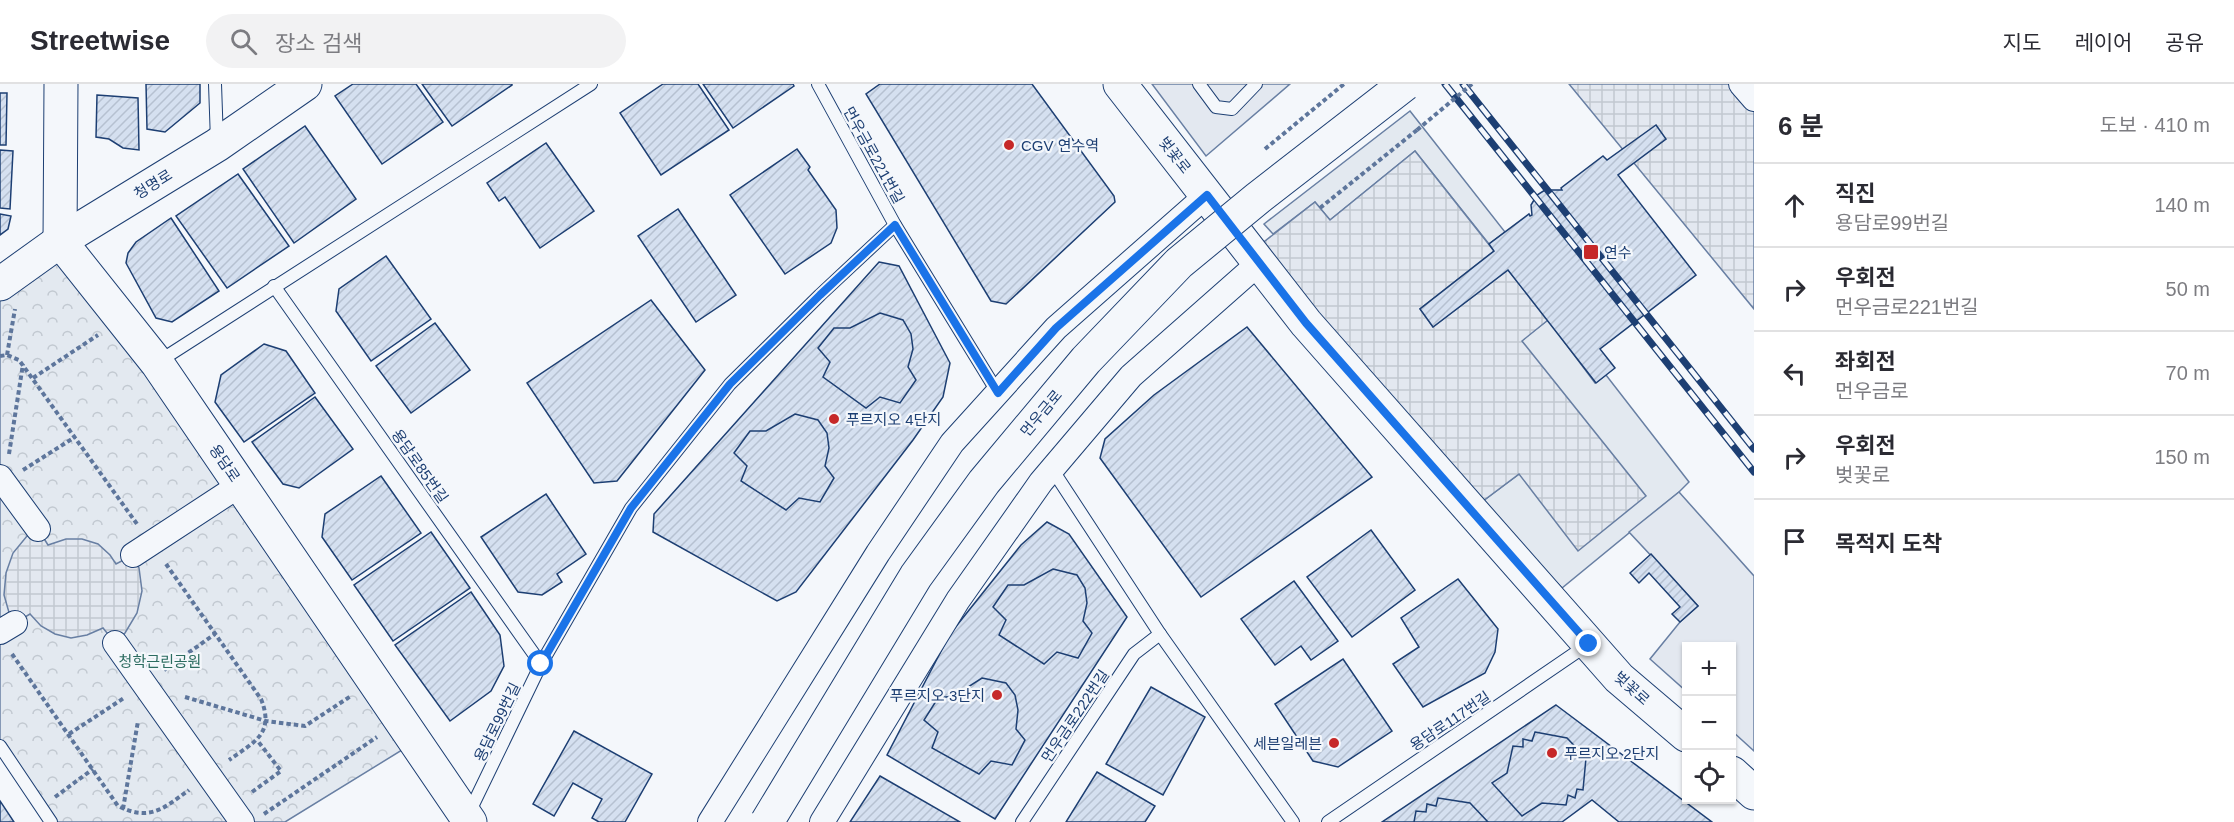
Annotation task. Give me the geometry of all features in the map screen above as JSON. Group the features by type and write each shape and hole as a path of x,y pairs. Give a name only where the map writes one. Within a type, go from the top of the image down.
{"street":[{"path":"60,241 61,84"},
{"name":"청명로","path":"0,284 60,241 217,145 305,84"},
{"name":"벚꽃로","path":"1120,84 1306,323 1619,678 1682,732"},
{"name":"먼우금로","path":"767,822 916,576 984,482 1086,360 1179,263 1258,198 1405,84"},
{"path":"1741,84 1754,99"},
{"path":"710,822 878,553 952,443 1056,328 1207,195"},
{"name":"용담로","path":"60,241 157,363 467,821"},
{"path":"822,822 958,600 1052,468 1131,376 1259,263"},
{"path":"2,480 38,529"},
{"path":"133,555 240,485"},
{"path":"115,643 144,684 250,820"},
{"path":"1736,777 1754,793"}],"lane":[{"path":"215,84 217,145"},
{"path":"157,363 591,84"},
{"name":"먼우금로221번길","path":"818,84 895,225 998,393"},
{"path":"1199,84 1216,107 1232,109 1256,84"},
{"name":"용담로99번길","path":"467,821 541,664 631,508 723,393 820,295 895,225"},
{"name":"용담로85번길","path":"274,286 541,664"},
{"path":"1052,468 1160,633 1293,822"},
{"name":"먼우금로222번길","path":"1022,822 1134,654 1160,633"},
{"name":"용담로117번길","path":"1328,822 1589,644"},
{"path":"0,746 51,822"}],"path":[{"path":"1265,149 1344,84"},
{"path":"1320,208 1472,84"},
{"path":"33,378 122,319"},
{"path":"2,480 23,364"},
{"path":"2,480 75,436"},
{"path":"123,809 144,684 266,721 305,726 374,681"},
{"path":"250,820 401,721"},
{"path":"244,797 281,771 258,740"},
{"path":"41,806 93,769"}],"green space":[{"path":"1410,111 1505,232 1489,244 1415,151 1330,220 1315,202 1273,234 1264,224"},
{"name":"청학근린공원","path":"60,241 415,742 285,822 50,822 0,750 0,284"},
{"path":"1548,320 1595,383 1606,375 1689,482 1562,588 1479,504 1519,474 1521,341"}],"shaded area":[{"path":"1152,84 1290,84 1206,156"},
{"path":"1569,84 1741,84 1754,99 1754,309"},
{"path":"1415,151 1494,251 1420,309 1433,327 1508,270 1548,320 1522,341 1646,496 1578,551 1519,474 1479,504 1256,248 1315,202 1330,220"},
{"path":"1679,492 1754,576 1754,751 1736,735 1736,642 1682,642 1682,687 1650,659 1680,622 1698,606 1629,532"},
{"path":"38,529 48,545 66,539 82,539 98,544 116,564 133,555 139,568 142,591 137,613 125,633 115,643 103,628 87,635 71,638 55,634 41,626 30,614 15,623 10,616 4,595 6,573 13,553 27,536"}],"building":[{"path":"146,84 200,84 200,103 165,132 147,129"},
{"path":"353,84 416,84 443,122 382,164 335,96"},
{"path":"422,84 512,84 512,85 452,126"},
{"path":"663,84 698,84 729,130 661,175 620,113"},
{"path":"703,84 793,84 794,86 733,128"},
{"path":"880,84 1032,84 1114,196 1115,202 1006,304 991,301 866,94"},
{"path":"0,93 7,93 6,145 0,145"},
{"path":"97,95 138,98 139,150 123,148 109,139 96,137"},
{"path":"1656,125 1666,139 1618,175 1696,275 1600,349 1615,368 1596,383 1508,270 1433,327 1420,309 1494,251 1489,244 1529,214 1532,215 1531,205 1537,195 1545,190 1562,190 1561,188 1603,156 1607,160"},
{"path":"305,126 356,199 294,243 243,169"},
{"path":"546,143 594,211 540,248 505,197 499,201 487,183"},
{"path":"797,149 810,167 808,170 836,210 837,228 831,243 785,274 730,195"},
{"path":"0,150 13,151 10,209 0,208"},
{"path":"238,174 289,246 227,288 176,216"},
{"path":"678,209 736,295 696,322 638,236"},
{"path":"0,214 11,216 8,229 0,235"},
{"path":"171,218 219,291 172,322 156,318 126,263 128,253 136,242"},
{"path":"386,256 431,319 371,361 336,311 339,289"},
{"name":"푸르지오 4단지","path":"879,262 899,266 950,363 943,397 913,440 796,592 777,601 653,532 654,514"},
{"path":"651,300 705,370 617,481 594,483 527,383"},
{"path":"880,313 903,320 911,334 913,349 908,367 916,380 900,403 880,397 866,408 823,377 830,362 818,348 834,328 850,328"},
{"path":"435,323 470,370 411,413 376,366"},
{"path":"1247,327 1372,477 1201,597 1100,458 1105,439 1154,395"},
{"path":"264,344 286,351 315,393 244,442 215,402 221,375"},
{"path":"315,397 353,449 299,488 283,484 252,442"},
{"path":"795,414 818,420 827,433 829,448 825,466 834,478 820,502 799,498 786,510 741,481 747,466 734,453 750,431 766,431"},
{"path":"381,476 421,533 352,580 322,537 325,514"},
{"path":"546,494 586,554 557,574 562,582 542,595 518,592 481,537"},
{"name":"푸르지오 3단지","path":"1047,522 1069,534 1127,617 995,819 887,755 950,634 1021,545"},
{"path":"1371,530 1415,590 1352,637 1307,577"},
{"path":"431,532 470,588 393,641 354,585"},
{"path":"1651,554 1698,606 1680,622 1672,614 1680,607 1649,573 1639,583 1630,573"},
{"path":"1053,569 1077,575 1085,588 1087,603 1083,621 1092,633 1078,658 1057,652 1044,664 999,635 1006,620 993,607 1008,585 1024,585"},
{"path":"1458,579 1498,629 1495,652 1485,673 1423,707 1393,664 1419,647 1401,618"},
{"path":"1294,581 1338,641 1311,660 1301,646 1275,665 1241,619"},
{"path":"471,592 500,635 504,666 491,691 450,721 395,645"},
{"path":"1343,659 1392,731 1338,767 1313,761 1275,704"},
{"path":"982,678 1006,683 1015,695 1018,710 1016,729 1025,740 1012,765 991,761 979,774 932,748 938,732 924,720 938,698 954,696"},
{"path":"1151,687 1205,717 1163,795 1106,764"},
{"name":"푸르지오 2단지","path":"1556,705 1682,800 1682,804 1688,804 1712,822 1619,822 1592,800 1562,822 1382,822"},
{"path":"574,731 652,774 625,822 599,822 592,818 602,799 573,783 554,816 533,804"},
{"path":"1535,732 1567,738 1586,758 1583,790 1577,789 1575,798 1568,795 1566,805 1542,803 1522,816 1492,783 1507,773 1513,746 1523,747 1523,739 1532,741"},
{"path":"1097,772 1155,806 1145,822 1066,822"},
{"path":"880,776 960,822 850,822"},
{"path":"1438,798 1470,803 1488,822 1414,822 1416,811 1426,812 1427,804 1436,806"},
{"path":"0,801 14,822 0,822"}],"railway":[{"path":"1445,84 1754,472"},
{"path":"1463,84 1754,449"}],"place":[{"name":"CGV 연수역","path":"1009,145"},
{"name":"연수","path":"1591,252"},
{"name":"푸르지오 4단지","path":"834,419"},
{"name":"푸르지오 3단지","path":"997,695"},
{"name":"세븐일레븐","path":"1334,743"},
{"name":"푸르지오 2단지","path":"1552,753"}],"route":[{"path":"541,664 631,508 730,384 895,225 998,393 1056,328 1207,195 1306,323 1589,644"}]}
